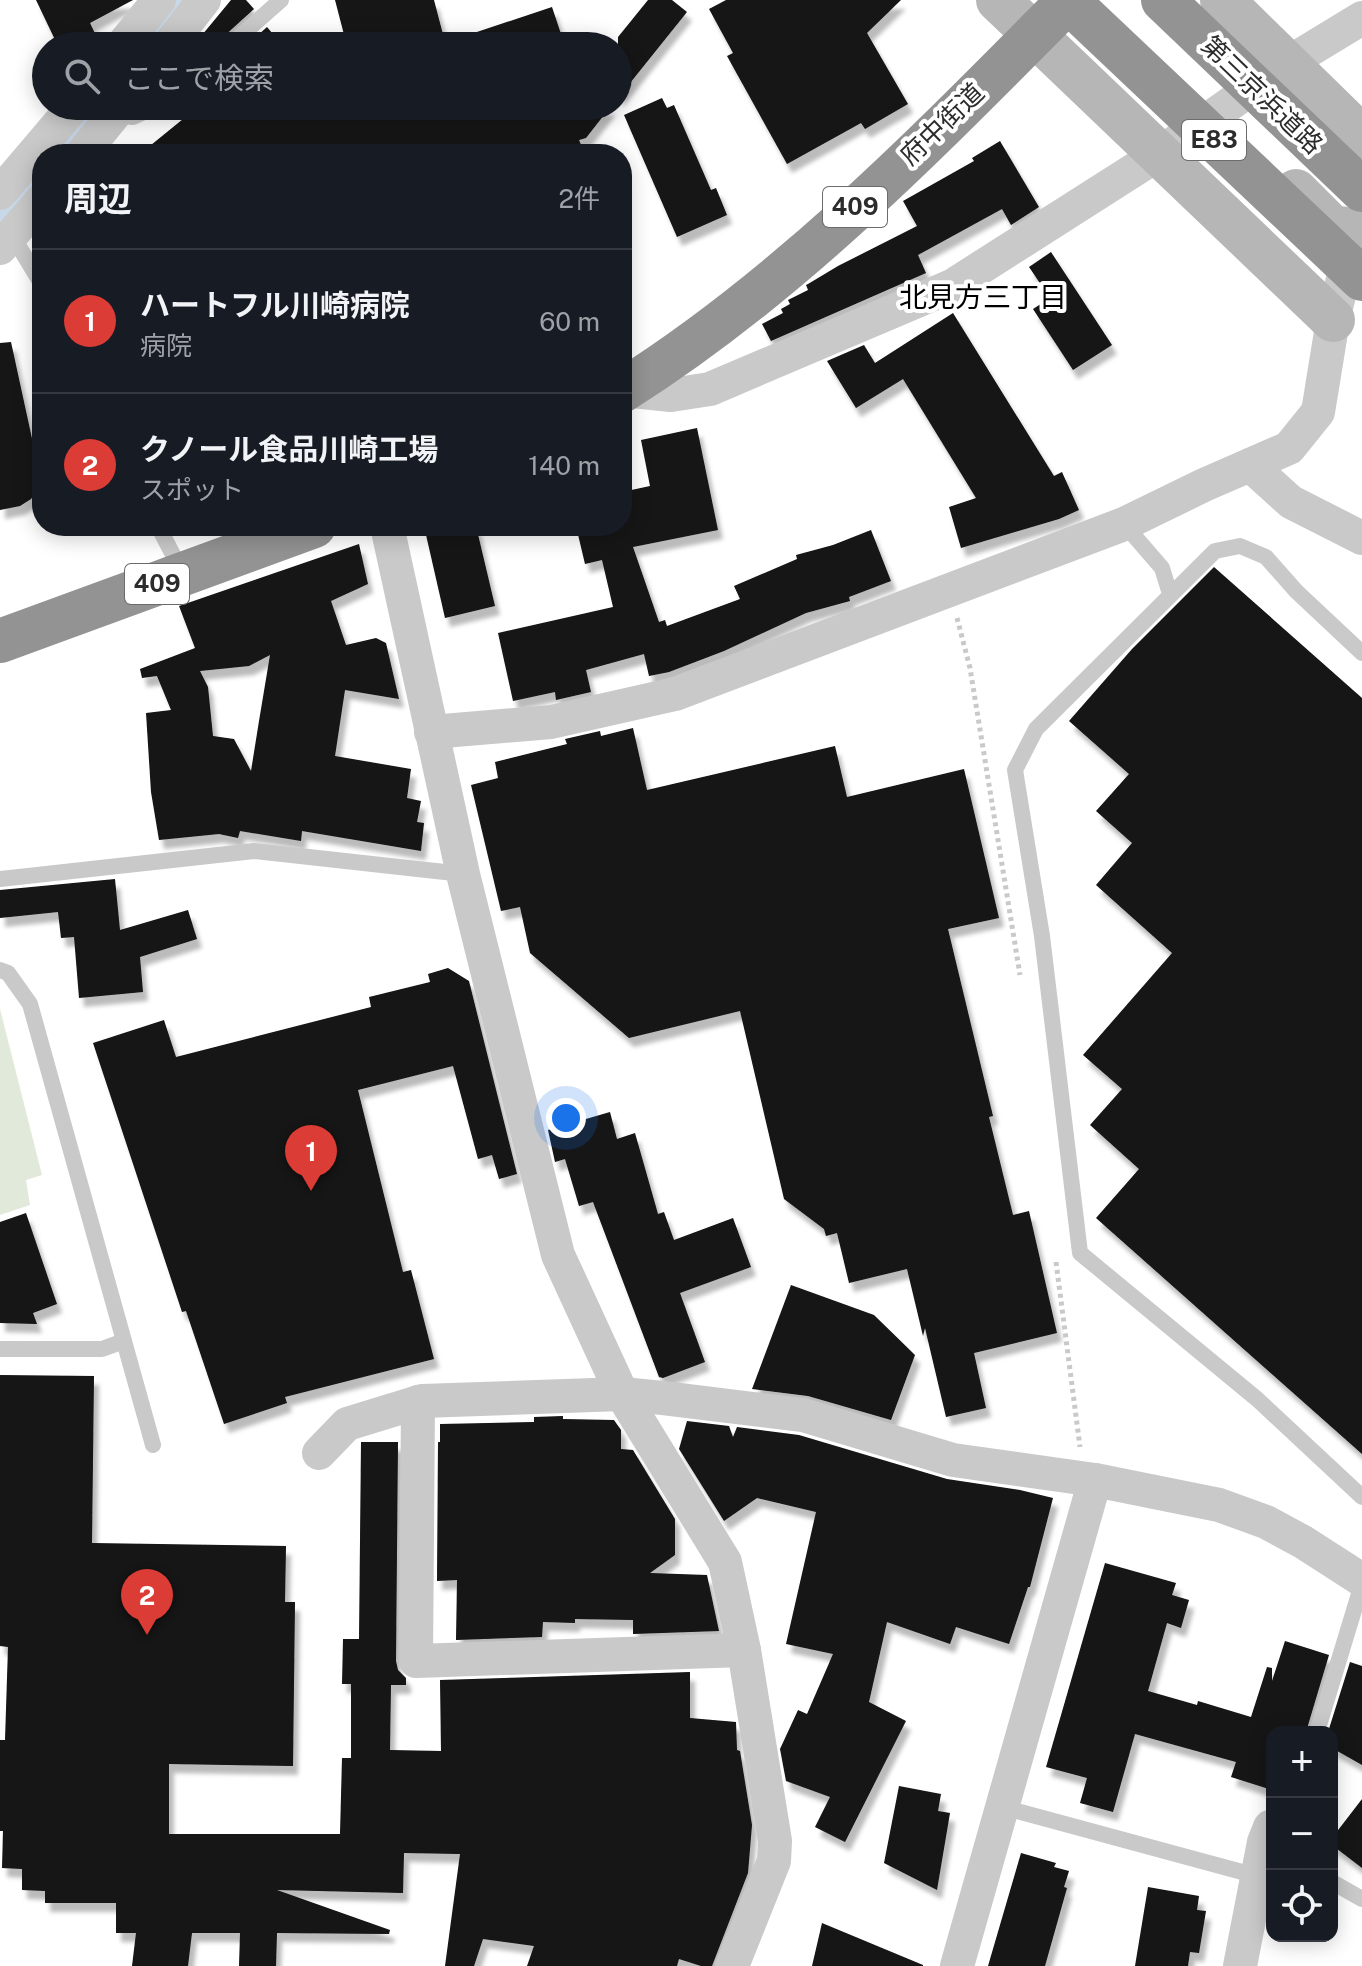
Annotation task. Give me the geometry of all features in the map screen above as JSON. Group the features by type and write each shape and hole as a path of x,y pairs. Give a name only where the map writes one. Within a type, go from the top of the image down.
{"highway":[{"name":"府中街道","path":"632,384 676,356 771,284 930,138 1068,0"},
{"name":"E83","path":"1068,0 1362,279"},
{"name":"第三京浜道路","path":"1163,0 1360,209"},
{"name":"409","path":"0,641 287,536"}],"street":[{"path":"133,32 159,0"},
{"path":"179,32 204,0"},
{"path":"998,0 1333,320"},
{"path":"431,732 551,722 675,694 1124,524 1289,448 1318,412 1333,320 1360,209 1332,177 1097,0"},
{"path":"1143,0 1231,103"},
{"path":"1222,0 1362,137"},
{"path":"632,391 671,395 710,389 952,286 1159,154 1288,63 1362,18"},
{"path":"42,144 62,120"},
{"path":"90,144 109,120"},
{"path":"0,193 32,155"},
{"path":"4,239 32,210"},
{"path":"1250,465 1291,502 1362,538"},
{"path":"389,536 463,874 558,1255 622,1394 725,1562 744,1650 775,1841 774,1861 732,1966"},
{"path":"319,1453 347,1424 418,1402 622,1394 803,1415 953,1460 1090,1479 1219,1505 1266,1522 1303,1542 1362,1582"},
{"path":"418,1402 416,1661 744,1650"},
{"path":"957,1966 1090,1479"},
{"path":"1240,1966 1266,1849"}],"lane":[{"path":"245,32 281,0"},
{"path":"4,239 32,273"},
{"path":"1124,524 1162,568 1170,594"},
{"path":"163,536 183,575"},
{"path":"1362,653 1296,591 1266,557 1240,546 1215,551 1036,729 1015,770 1042,936 1080,1253 1257,1399 1362,1497"},
{"path":"0,879 254,851 463,874"},
{"path":"0,970 8,973 30,1004 153,1445"},
{"path":"0,1349 102,1349 124,1341"},
{"path":"1319,1726 1362,1582"},
{"path":"1002,1807 1266,1844"},
{"path":"1338,1885 1362,1899"}],"path":[{"path":"949,590 970,668 1022,986"},
{"path":"1055,1255 1090,1479"}],"green space":[{"path":"0,1009 42,1175 26,1180 30,1205 0,1215"}],"building":[{"path":"36,0 133,0 90,23 94,32 51,32"},
{"path":"231,0 246,0 254,9 229,32 205,32"},
{"path":"335,0 434,0 442,32 343,32"},
{"path":"648,0 672,0 687,12 632,81 632,32 622,32"},
{"path":"726,0 901,0 867,33 908,104 865,129 861,123 787,164 727,56 733,53 709,9"},
{"path":"552,7 560,32 477,32"},
{"path":"662,98 667,108 674,105 711,190 716,188 727,215 677,237 626,120 632,120 632,111"},
{"path":"182,120 600,120 586,138 579,140 581,144 152,144"},
{"path":"1000,141 1039,207 1011,225 1002,209 918,255 926,273 771,341 762,324 783,313 781,309 790,304 788,300 808,290 806,285 838,266 917,226 903,201 974,161 972,158"},
{"path":"1051,252 1112,345 1073,370 1033,309 1050,298 1029,267"},
{"path":"953,313 1054,476 1062,472 1079,510 1059,519 961,548 949,507 976,498 903,379 856,408 827,361 864,345 875,363"},
{"path":"11,342 32,439 32,498 20,506 0,510 0,343"},
{"path":"697,428 718,530 633,547 659,622 665,620 667,626 740,599 734,586 797,559 796,555 871,530 891,581 849,597 850,601 806,613 724,651 669,672 649,676 644,654 586,670 591,692 556,700 555,692 513,701 498,633 613,607 602,560 585,564 578,536 632,536 632,490 650,486 641,440"},
{"path":"426,536 478,536 495,606 445,618"},
{"path":"359,544 368,584 331,601 346,645 376,638 386,643 399,699 345,690 335,756 411,769 407,798 421,801 417,822 424,823 421,851 302,831 301,841 240,831 238,838 219,834 159,840 151,792 146,713 171,710 157,676 142,678 140,669 195,648 179,606","holes":["270,655 251,771 234,739 213,736 208,687 200,671 249,666"]},
{"path":"1214,567 1362,698 1362,1454 1096,1218 1139,1169 1090,1125 1122,1089 1083,1055 1172,953 1096,885 1132,843 1096,811 1129,774 1069,721 1132,649"},
{"path":"633,728 647,790 835,746 847,797 964,769 999,918 948,929 993,1116 989,1117 1013,1215 1029,1211 1057,1333 974,1353 986,1408 946,1417 907,1269 849,1283 837,1233 826,1236 824,1229 784,1199 740,1011 629,1038 530,953 520,907 501,911 471,785 498,778 495,762 567,744 565,739 600,731 601,736"},
{"path":"115,879 120,930 188,910 197,939 140,957 143,992 79,998 74,937 61,938 58,912 0,918 0,890"},
{"path":"448,968 469,981 517,1174 499,1179 492,1155 478,1159 453,1066 358,1090 403,1272 411,1270 434,1359 285,1397 287,1403 224,1424 186,1311 182,1312 93,1043 164,1020 176,1057 371,1007 369,997 430,982 428,974"},
{"path":"610,1112 617,1139 635,1133 658,1214 664,1212 674,1240 733,1218 751,1267 680,1293 705,1362 663,1378 659,1377 593,1202 579,1206 565,1159 555,1162 548,1130"},
{"path":"26,1213 57,1304 33,1313 37,1324 0,1323 0,1222"},
{"path":"791,1285 874,1315 915,1355 891,1420 808,1396 752,1389"},
{"path":"0,1375 94,1376 92,1543 286,1546 285,1602 295,1602 293,1766 169,1764 169,1834 340,1834 342,1758 351,1758 351,1684 342,1684 343,1639 359,1639 361,1442 398,1442 396,1661 398,1670 406,1678 406,1685 391,1685 390,1750 441,1751 440,1680 690,1672 690,1718 736,1722 737,1750 740,1751 752,1825 748,1873 712,1966 679,1959 677,1966 527,1966 534,1946 483,1939 474,1966 445,1966 460,1854 404,1853 403,1893 277,1890 390,1930 389,1934 277,1933 276,1966 239,1966 240,1933 192,1933 188,1966 132,1966 136,1933 116,1933 116,1903 45,1903 45,1891 22,1890 22,1869 2,1868 3,1831 0,1831 0,1740 5,1740 8,1647 0,1646"},
{"path":"563,1416 563,1419 614,1420 621,1430 621,1449 633,1450 675,1519 675,1555 650,1573 707,1575 719,1631 633,1634 633,1620 575,1619 575,1623 543,1622 542,1637 456,1640 457,1580 437,1581 440,1424 534,1422 534,1417"},
{"path":"687,1421 729,1426 733,1437 737,1427 799,1435 947,1479 1053,1498 1030,1587 1009,1644 956,1627 950,1644 887,1622 869,1702 906,1721 845,1842 815,1827 830,1797 786,1781 780,1749 798,1710 807,1714 833,1654 786,1644 816,1512 757,1498 724,1521 679,1449"},
{"path":"1105,1563 1176,1583 1172,1595 1189,1600 1181,1628 1167,1623 1148,1691 1197,1705 1198,1701 1251,1717 1267,1667 1272,1668 1272,1681 1285,1641 1329,1655 1308,1726 1266,1726 1266,1788 1231,1777 1236,1762 1135,1734 1113,1812 1080,1803 1087,1778 1046,1767"},
{"path":"1350,1662 1362,1666 1362,1765 1338,1751 1338,1726 1330,1726"},
{"path":"899,1786 941,1794 938,1811 950,1813 937,1890 884,1863"},
{"path":"1362,1799 1362,1868 1338,1850 1338,1830"},
{"path":"1021,1853 1056,1863 1054,1867 1069,1871 1045,1966 988,1966"},
{"path":"1148,1887 1199,1896 1197,1910 1206,1911 1199,1953 1190,1952 1188,1966 1135,1966"},
{"path":"822,1923 923,1965 923,1966 812,1966"}],"waterway":[{"path":"155,32 181,0"},
{"path":"65,144 85,120"},
{"path":"0,219 32,182"}],"place":[{"name":"ハートフル川崎病院","path":"311,1191"},
{"name":"クノール食品川崎工場","path":"147,1635"}],"district":[{"name":"北見方三丁目","path":"983,297"}]}
